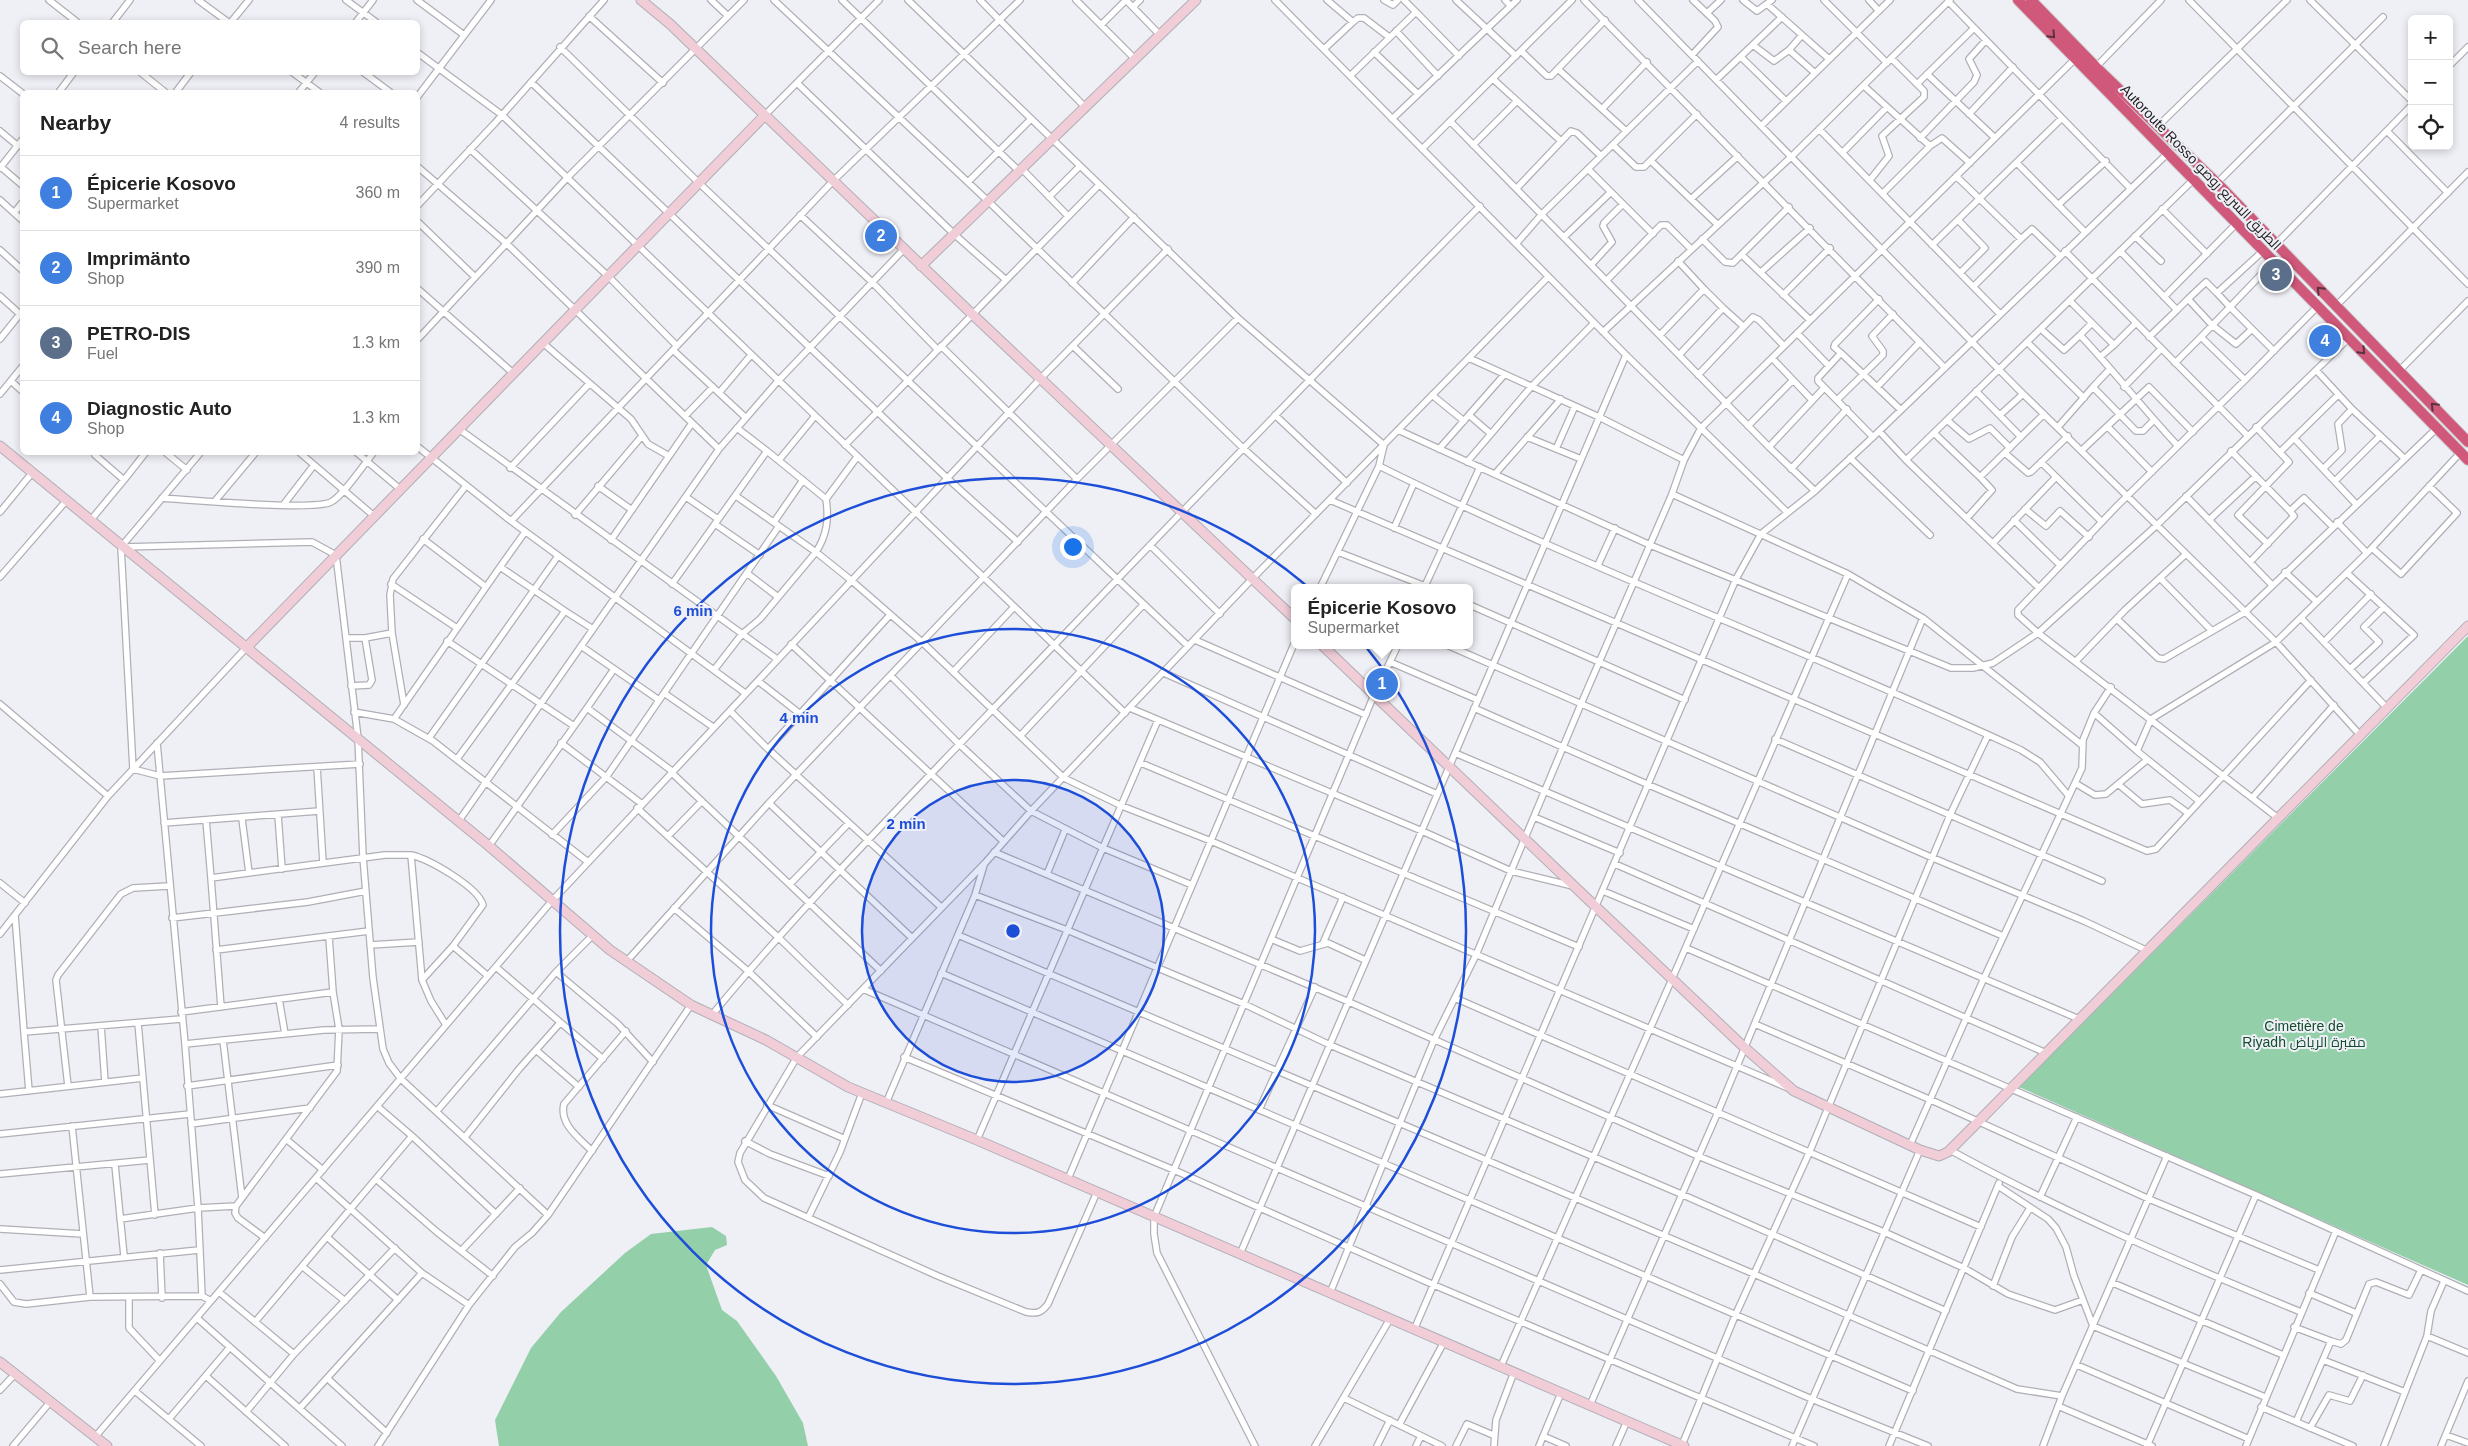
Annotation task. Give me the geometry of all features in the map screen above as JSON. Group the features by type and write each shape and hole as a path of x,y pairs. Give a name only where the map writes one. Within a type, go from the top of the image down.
{"highway":[{"name":"Autoroute Rosso الطريق السريع روصو","path":"2018,0 2464,456"},
{"name":"Autoroute Rosso الطريق السريع روصو","path":"2032,0 2096,68 2217,183 2468,440"}],"street":[{"path":"49,0 74,20"},
{"path":"115,20 130,0"},
{"path":"198,0 226,20"},
{"path":"231,20 249,0"},
{"path":"346,0 373,20"},
{"path":"358,20 373,0"},
{"path":"417,0 464,35"},
{"path":"420,93 490,0"},
{"path":"420,203 502,115 560,47 604,0"},
{"path":"641,0 1291,615"},
{"path":"711,0 728,16"},
{"path":"420,337 567,178 744,0"},
{"path":"774,0 968,182 1243,448 1316,514"},
{"path":"842,0 998,152 1020,170 1068,216"},
{"path":"0,934 108,796 246,648 879,0"},
{"path":"908,0 1238,318 1384,445"},
{"path":"980,0 1085,107"},
{"path":"511,521 800,215 898,117 1020,0"},
{"path":"1076,0 1135,59"},
{"path":"1101,25 1126,0 1160,35"},
{"path":"1133,7 1140,0"},
{"path":"921,266 1196,0"},
{"path":"1275,0 1594,323 1787,512"},
{"path":"1327,0 1353,22"},
{"path":"1384,0 1392,5 1398,0"},
{"path":"1404,0 1459,56"},
{"path":"1456,0 1516,56"},
{"path":"1505,0 1510,6"},
{"path":"1392,119 1517,0"},
{"path":"1422,149 1572,0"},
{"path":"1584,0 1672,87 1946,368"},
{"path":"1638,0 2023,394 2068,436 2276,642 2360,734"},
{"path":"1692,55 1718,27 1693,0"},
{"path":"1707,13 1721,0"},
{"path":"1743,0 1757,11 1770,2 1782,17 1829,59"},
{"path":"1824,0 1856,32 1924,91 1924,97 1882,136 1889,156 1870,180"},
{"path":"1869,0 1879,11"},
{"path":"1761,126 1890,0"},
{"path":"2096,68 2161,0"},
{"path":"2189,0 2236,50 2293,105 2412,229 2468,284"},
{"path":"2158,126 2287,0"},
{"path":"2310,0 2408,97"},
{"path":"1603,332 1791,157 1949,1 2106,161 2130,188"},
{"path":"1350,76 1416,12"},
{"path":"589,16 663,83"},
{"path":"1716,80 1782,17"},
{"path":"2217,183 2383,17"},
{"path":"1324,49 1358,18 1364,18 1389,37"},
{"path":"1521,51 1547,76 1551,76 1605,20"},
{"path":"1917,84 1974,28"},
{"path":"1396,31 1438,76"},
{"path":"1753,45 1774,61 1802,35"},
{"path":"1920,138 1976,78 1970,59 1986,40"},
{"path":"560,47 699,183 840,314 976,447 1188,646"},
{"path":"2453,62 2468,47"},
{"path":"1788,50 1815,73"},
{"path":"1374,52 1418,94"},
{"path":"420,56 502,115 1081,671 1128,711 1158,720 1422,831 1511,871 1575,886"},
{"path":"1741,57 1786,101"},
{"path":"1330,1293 1434,1040 1476,955 1598,663 1672,494 1684,460 1701,428 2076,59"},
{"path":"1516,244 1542,214 1698,61"},
{"path":"1602,109 1647,62"},
{"path":"1969,114 2013,67"},
{"path":"1558,69 1626,132"},
{"path":"1927,74 1995,138"},
{"path":"60,90 72,75"},
{"path":"144,75 162,90"},
{"path":"178,90 189,75"},
{"path":"296,75 315,90"},
{"path":"301,90 313,75"},
{"path":"367,75 387,90"},
{"path":"0,76 20,91"},
{"path":"1493,79 1561,141"},
{"path":"531,82 879,411 947,478 1018,542"},
{"path":"797,83 954,234 1006,280"},
{"path":"1864,86 1930,146"},
{"path":"1473,145 1517,101"},
{"path":"1843,152 1887,107"},
{"path":"2276,244 2408,109"},
{"path":"1613,145 1636,167 1644,167 1697,114"},
{"path":"1932,245 2062,118"},
{"path":"968,182 1031,119"},
{"path":"1450,121 1726,404 1815,492"},
{"path":"1819,129 2000,314"},
{"path":"0,130 20,150"},
{"path":"1517,188 1571,131 1574,131 1601,156"},
{"path":"2387,131 2448,193"},
{"path":"1883,193 1930,146 1942,138 1970,163"},
{"path":"20,143 0,167 20,183"},
{"path":"470,150 608,276 675,348 745,417"},
{"path":"1414,1330 1736,579 1761,534 1815,492 1874,437 2084,232 2168,153"},
{"path":"1691,199 1738,156"},
{"path":"1652,161 1717,224"},
{"path":"2058,205 2106,161"},
{"path":"2017,164 2084,232"},
{"path":"1049,197 1080,166"},
{"path":"420,169 506,243 719,449"},
{"path":"1588,169 1653,234"},
{"path":"2336,306 2468,172"},
{"path":"1956,176 2021,239"},
{"path":"1906,460 2194,179"},
{"path":"845,445 1099,185"},
{"path":"1564,237 1611,192"},
{"path":"0,200 20,218"},
{"path":"1592,265 1612,242 1603,226 1604,223 1623,204"},
{"path":"14,213 20,206"},
{"path":"711,1016 748,971 809,903 959,744 1307,380 1480,206"},
{"path":"1702,239 1730,264 1742,255 1789,207"},
{"path":"2162,209 2207,254"},
{"path":"800,215 1078,479"},
{"path":"1072,283 1134,217"},
{"path":"1958,220 1986,248 1960,272"},
{"path":"2164,297 2237,223"},
{"path":"420,224 474,277"},
{"path":"1607,280 1661,225 1667,225 1691,249"},
{"path":"1761,272 1810,228"},
{"path":"1974,286 2032,229 2092,280 2247,436"},
{"path":"2135,236 2161,261"},
{"path":"1784,295 1830,248"},
{"path":"458,822 719,449 778,380 904,249"},
{"path":"96,1437 551,902 671,771 730,711 1041,378 1168,249"},
{"path":"0,250 20,268"},
{"path":"2217,293 2264,250"},
{"path":"2120,251 2177,310"},
{"path":"1742,255 1810,320"},
{"path":"1678,261 1743,326"},
{"path":"2175,363 2274,261"},
{"path":"1097,1192 1048,1304 1044,1310 1036,1313 1026,1312 938,1276 764,1198 745,1180 738,1162 745,1141 797,1057 985,862 1031,811 1253,578 1548,276"},
{"path":"2149,337 2206,282 2274,351"},
{"path":"1660,335 1704,289"},
{"path":"420,291 513,374"},
{"path":"0,296 20,314"},
{"path":"1879,299 1834,347 1901,410"},
{"path":"2188,299 2212,325 2236,344 2252,329"},
{"path":"2070,301 2114,345"},
{"path":"2400,370 2468,301"},
{"path":"2278,818 2111,687 2038,633 2018,614 2018,610 2060,564 2318,306"},
{"path":"1679,355 1723,308"},
{"path":"1838,399 1883,353 1872,336 1893,314"},
{"path":"0,339 20,316"},
{"path":"1698,375 1753,317 1784,346"},
{"path":"626,962 738,836 922,642 1111,444 1238,318"},
{"path":"1467,462 1531,387 1594,323"},
{"path":"2042,329 2064,350 2092,324"},
{"path":"2100,357 2135,324"},
{"path":"1797,333 1829,366"},
{"path":"2080,335 2178,446"},
{"path":"2201,337 2245,380"},
{"path":"1398,430 1562,503 1650,545 1828,616 1951,668 1959,669 1983,666 2001,659 2038,633 2157,525 2349,338"},
{"path":"1877,387 1920,342"},
{"path":"2027,342 2084,398"},
{"path":"543,343 636,424 642,436 652,447 669,456"},
{"path":"1073,346 1118,389"},
{"path":"2124,387 2161,349"},
{"path":"1841,354 1818,378 1818,381 1874,437"},
{"path":"719,393 750,355"},
{"path":"1240,1254 1626,355"},
{"path":"1468,358 1576,406 1684,460"},
{"path":"1772,358 1812,400"},
{"path":"0,394 20,369"},
{"path":"2058,427 2110,369"},
{"path":"2316,370 2338,395 2404,458"},
{"path":"1439,449 1504,375"},
{"path":"1748,426 1793,380"},
{"path":"11,381 20,389"},
{"path":"510,468 589,384"},
{"path":"685,416 713,387"},
{"path":"2093,387 2120,416 2140,432 2154,420"},
{"path":"2082,450 2108,428 2149,387 2193,432"},
{"path":"1769,447 1824,388"},
{"path":"1976,391 2021,437"},
{"path":"2000,415 2023,394"},
{"path":"2280,452 2338,395"},
{"path":"1432,396 1464,421"},
{"path":"1495,474 1561,399"},
{"path":"1556,448 1576,406"},
{"path":"1791,469 1847,409"},
{"path":"2323,469 2342,450 2338,424 2352,409"},
{"path":"1980,477 2044,414"},
{"path":"1275,415 1347,483"},
{"path":"1469,415 1491,434"},
{"path":"779,460 815,416"},
{"path":"1947,420 1969,439 1990,428 2010,448"},
{"path":"611,540 692,423"},
{"path":"2256,427 2290,462 2238,515 2268,544"},
{"path":"737,428 826,499"},
{"path":"2108,428 2152,472"},
{"path":"2117,618 2161,659 2245,612 2332,526 2437,428"},
{"path":"459,429 510,468 777,659"},
{"path":"1879,431 1906,460 2038,587"},
{"path":"1934,433 1992,490 1967,518"},
{"path":"576,515 598,486 642,436"},
{"path":"2004,453 2028,473 2068,436"},
{"path":"2335,481 2380,436"},
{"path":"1527,437 1581,459"},
{"path":"2294,438 2356,504"},
{"path":"1322,584 1379,466 1384,445"},
{"path":"0,446 489,846 551,902 626,962 691,1005 711,1016 766,1040 862,1093 1068,1179 1682,1446 1735,1316 1810,1151 1950,815 1988,735"},
{"path":"420,449 465,487 745,693"},
{"path":"672,584 767,451"},
{"path":"2231,451 2294,516 2250,562"},
{"path":"97,455 124,480"},
{"path":"90,521 144,455"},
{"path":"170,455 187,470"},
{"path":"133,769 122,547 199,455"},
{"path":"215,501 253,455"},
{"path":"302,455 374,516"},
{"path":"359,455 400,489"},
{"path":"162,498 284,504 326,504 335,499 371,455"},
{"path":"2136,751 2151,719 2276,642 2372,548 2429,486 2464,456"},
{"path":"714,670 742,634 760,619 823,542 828,526 826,499 857,457"},
{"path":"1850,458 1930,535"},
{"path":"2041,462 2102,522"},
{"path":"284,504 314,465"},
{"path":"1379,466 1545,543 1893,692 2021,750 2040,762 2068,795"},
{"path":"1427,584 1461,504 1480,467"},
{"path":"0,512 32,473"},
{"path":"2209,520 2256,476"},
{"path":"1992,543 2056,477"},
{"path":"552,835 607,776 691,653 748,574 803,480"},
{"path":"1394,528 1414,483"},
{"path":"598,486 632,510"},
{"path":"2372,548 2402,574 2457,513 2429,486"},
{"path":"404,705 392,633 391,584 399,569 465,487"},
{"path":"1672,494 1848,574 1923,618 2082,745"},
{"path":"736,496 816,552 852,581 922,642 1064,778 1122,806 1211,841 1343,897 1794,1091 1920,1150 1939,1156 1950,1150 1978,1122 2468,626"},
{"path":"2186,496 2272,585"},
{"path":"686,497 760,555"},
{"path":"2290,511 2304,498 2332,526"},
{"path":"1330,500 2152,851 2311,680"},
{"path":"0,577 66,501"},
{"path":"2026,509 2046,526 2060,511 2089,537"},
{"path":"2014,520 2060,564"},
{"path":"2337,522 2367,553"},
{"path":"1598,565 1615,528"},
{"path":"394,719 447,641 526,532"},
{"path":"423,539 486,587"},
{"path":"122,547 312,542 336,555"},
{"path":"1150,545 1220,614"},
{"path":"1338,552 1418,584"},
{"path":"2076,661 2117,618 2186,554"},
{"path":"336,555 358,738 363,857 370,945 380,1029 387,1058 401,1078 548,1215"},
{"path":"429,738 558,556"},
{"path":"500,567 593,630"},
{"path":"2286,572 2317,602"},
{"path":"2347,573 2414,635 2363,683"},
{"path":"748,574 778,597"},
{"path":"1501,1366 1612,1117 1828,616 1848,574"},
{"path":"2160,578 2212,631"},
{"path":"391,584 457,628"},
{"path":"2324,642 2371,594"},
{"path":"1020,736 1143,605"},
{"path":"953,672 1014,607"},
{"path":"1473,607 1685,700"},
{"path":"2350,669 2379,642 2364,627 2384,607"},
{"path":"457,759 565,611"},
{"path":"768,749 890,615"},
{"path":"1590,1405 1718,1112 1923,618"},
{"path":"2301,618 2387,708"},
{"path":"346,638 365,638 392,633"},
{"path":"351,686 369,685 372,680 365,638"},
{"path":"1195,640 1366,715"},
{"path":"447,641 574,726"},
{"path":"792,644 1003,841"},
{"path":"581,646 659,700"},
{"path":"1068,1179 1292,649"},
{"path":"1326,649 1745,1048 1794,1091"},
{"path":"1255,1446 1157,1252 1154,1217 1374,695 1396,649"},
{"path":"1456,649 1840,818 2084,921 2148,951"},
{"path":"1390,662 1478,700"},
{"path":"489,846 614,669"},
{"path":"1164,673 1437,794"},
{"path":"891,676 959,744 1031,811 1103,848 1192,885"},
{"path":"758,681 799,713"},
{"path":"1910,1145 2003,936 2084,762 2083,740 2094,713 2111,687"},
{"path":"664,693 713,727"},
{"path":"0,704 108,796"},
{"path":"2252,798 2334,704"},
{"path":"587,708 671,771 881,971"},
{"path":"1474,708 2003,936"},
{"path":"730,711 768,749 941,907"},
{"path":"354,712 394,719 429,738 588,862"},
{"path":"2094,713 2136,751 2199,801"},
{"path":"977,1140 998,1096 1084,889 1122,806 1158,720"},
{"path":"1775,740 2041,853 2102,881"},
{"path":"157,743 181,1019 185,1044 198,1208 202,1296"},
{"path":"561,743 607,776 848,1005"},
{"path":"1455,753 2079,1019"},
{"path":"2074,783 2095,795 2100,795 2118,784 2147,760"},
{"path":"1140,763 1579,947"},
{"path":"133,769 160,776 360,764"},
{"path":"316,767 323,863"},
{"path":"2118,784 2142,804 2170,800 2188,813"},
{"path":"668,836 702,801"},
{"path":"769,803 912,938"},
{"path":"164,824 242,819 319,811"},
{"path":"278,814 282,869"},
{"path":"1534,817 1620,853"},
{"path":"242,819 249,873"},
{"path":"206,820 221,1007"},
{"path":"790,884 849,823"},
{"path":"1047,874 1066,830"},
{"path":"994,852 1261,964 1698,1156 1884,1232 1964,1268 2008,1294 2052,1310 2058,1310 2083,1300"},
{"path":"211,878 385,854 410,855 423,858 456,878 482,902 481,909 453,946 422,980"},
{"path":"410,855 422,980 431,1001 446,1025"},
{"path":"886,1103 975,895 985,862"},
{"path":"1615,864 2046,1053"},
{"path":"0,882 25,903"},
{"path":"68,1086 56,980 62,968 121,894 133,888 169,886"},
{"path":"172,918 308,902 366,891"},
{"path":"1603,891 1694,929"},
{"path":"975,895 1158,967 1417,1082 1682,1194 1946,1311"},
{"path":"1323,943 1343,897"},
{"path":"674,908 748,971 818,1037"},
{"path":"15,914 29,1090"},
{"path":"216,950 369,931"},
{"path":"437,1111 532,999 593,935"},
{"path":"958,935 1050,972 2018,1389 2062,1396"},
{"path":"265,1238 238,1218 235,1213 236,1206 335,1076 338,1065 338,1029 329,937"},
{"path":"1271,939 1300,951 1323,943 1366,960"},
{"path":"370,945 419,942"},
{"path":"453,946 488,976"},
{"path":"1686,948 2256,1195 2468,1291"},
{"path":"496,967 603,1059"},
{"path":"556,972 626,1031 653,1062"},
{"path":"941,973 1912,1391"},
{"path":"1259,1110 1314,987"},
{"path":"863,990 1814,1400 1928,1446"},
{"path":"181,1012 333,992"},
{"path":"1455,998 1903,1191 1982,1227"},
{"path":"279,999 285,1034"},
{"path":"378,1446 469,1305 515,1247 532,1233 548,1215 691,1005"},
{"path":"24,1032 181,1019"},
{"path":"138,1023 155,1215"},
{"path":"465,1137 536,1050 560,1024"},
{"path":"1755,1024 1931,1100 2149,1199 2319,1270"},
{"path":"101,1026 105,1082"},
{"path":"185,1044 338,1029 380,1029"},
{"path":"592,1151 567,1125 562,1116 564,1104 626,1031"},
{"path":"222,1040 242,1198"},
{"path":"536,1050 579,1087"},
{"path":"904,1058 1174,1170 1434,1285 1814,1446"},
{"path":"187,1086 338,1065"},
{"path":"0,1094 143,1078"},
{"path":"808,1218 845,1139 862,1093"},
{"path":"767,1105 845,1139"},
{"path":"377,1106 496,1214"},
{"path":"190,1124 310,1108"},
{"path":"0,1134 190,1114"},
{"path":"2040,1197 2076,1117"},
{"path":"72,1126 90,1297"},
{"path":"255,1322 412,1136"},
{"path":"286,1140 323,1170"},
{"path":"745,1141 770,1154 829,1176"},
{"path":"1792,1446 1814,1400 1920,1150"},
{"path":"1950,1150 2001,1178 2131,1240 2301,1312"},
{"path":"2043,1446 2062,1396 2167,1156"},
{"path":"0,1174 115,1165 150,1160"},
{"path":"115,1165 124,1256"},
{"path":"316,1178 351,1207 422,1273 469,1305"},
{"path":"1889,1446 2001,1178"},
{"path":"376,1179 493,1276"},
{"path":"1998,1186 2048,1219 2056,1228 2066,1247 2093,1326 2265,1397"},
{"path":"461,1251 520,1188"},
{"path":"2058,1406 2149,1445 2182,1364 2256,1195"},
{"path":"120,1219 198,1208 236,1206"},
{"path":"1992,1286 2010,1242 2030,1208"},
{"path":"0,1229 83,1234"},
{"path":"2077,1365 2166,1403 2248,1444 2265,1397 2336,1231"},
{"path":"327,1237 398,1300"},
{"path":"246,1412 294,1354 395,1248"},
{"path":"0,1270 124,1256 199,1250"},
{"path":"160,1254 162,1298"},
{"path":"303,1267 345,1301"},
{"path":"2294,1328 2341,1344 2346,1340 2369,1284 2376,1282 2409,1295 2421,1270"},
{"path":"300,1408 422,1273"},
{"path":"2384,1446 2426,1336 2429,1318 2444,1280"},
{"path":"2113,1283 2283,1355"},
{"path":"0,1284 10,1299 19,1304 90,1297 162,1298 202,1296 211,1301"},
{"path":"219,1292 294,1354"},
{"path":"2309,1293 2356,1314"},
{"path":"129,1298 129,1328 160,1361"},
{"path":"197,1318 342,1446"},
{"path":"1315,1446 1390,1319"},
{"path":"2426,1336 2468,1354"},
{"path":"2296,1422 2331,1341"},
{"path":"1399,1425 1444,1342"},
{"path":"169,1419 230,1347"},
{"path":"2323,1360 2405,1392"},
{"path":"0,1362 107,1446"},
{"path":"1494,1446 1495,1439 1493,1435 1496,1420 1514,1372"},
{"path":"0,1390 15,1374"},
{"path":"2310,1428 2329,1395 2350,1401 2363,1375"},
{"path":"206,1376 285,1446"},
{"path":"327,1378 386,1433"},
{"path":"2441,1446 2468,1381"},
{"path":"135,1390 201,1446"},
{"path":"1539,1446 1561,1393"},
{"path":"1344,1398 1442,1446"},
{"path":"13,1446 51,1401"},
{"path":"2261,1407 2353,1446"},
{"path":"1377,1446 1390,1420"},
{"path":"1616,1446 1626,1421"},
{"path":"1456,1446 1464,1425 1467,1424 1493,1435"},
{"path":"2446,1435 2468,1442"},
{"path":"1416,1446 1421,1436"},
{"path":"1543,1436 1566,1446"}],"green space":[{"name":"Cimetière de Riyadh مقبرة الرياض","path":"2468,636 2468,1285 2019,1087"},
{"path":"712,1227 726,1236 727,1245 715,1250 706,1265 722,1310 737,1321 776,1376 803,1423 808,1446 499,1446 495,1420 531,1348 561,1312 625,1253 651,1234"}],"place":[{"name":"Imprimänto","path":"881,236"},
{"name":"PETRO-DIS","path":"2276,275"},
{"name":"Diagnostic Auto","path":"2325,341"},
{"name":"Épicerie Kosovo","path":"1382,684"}]}
